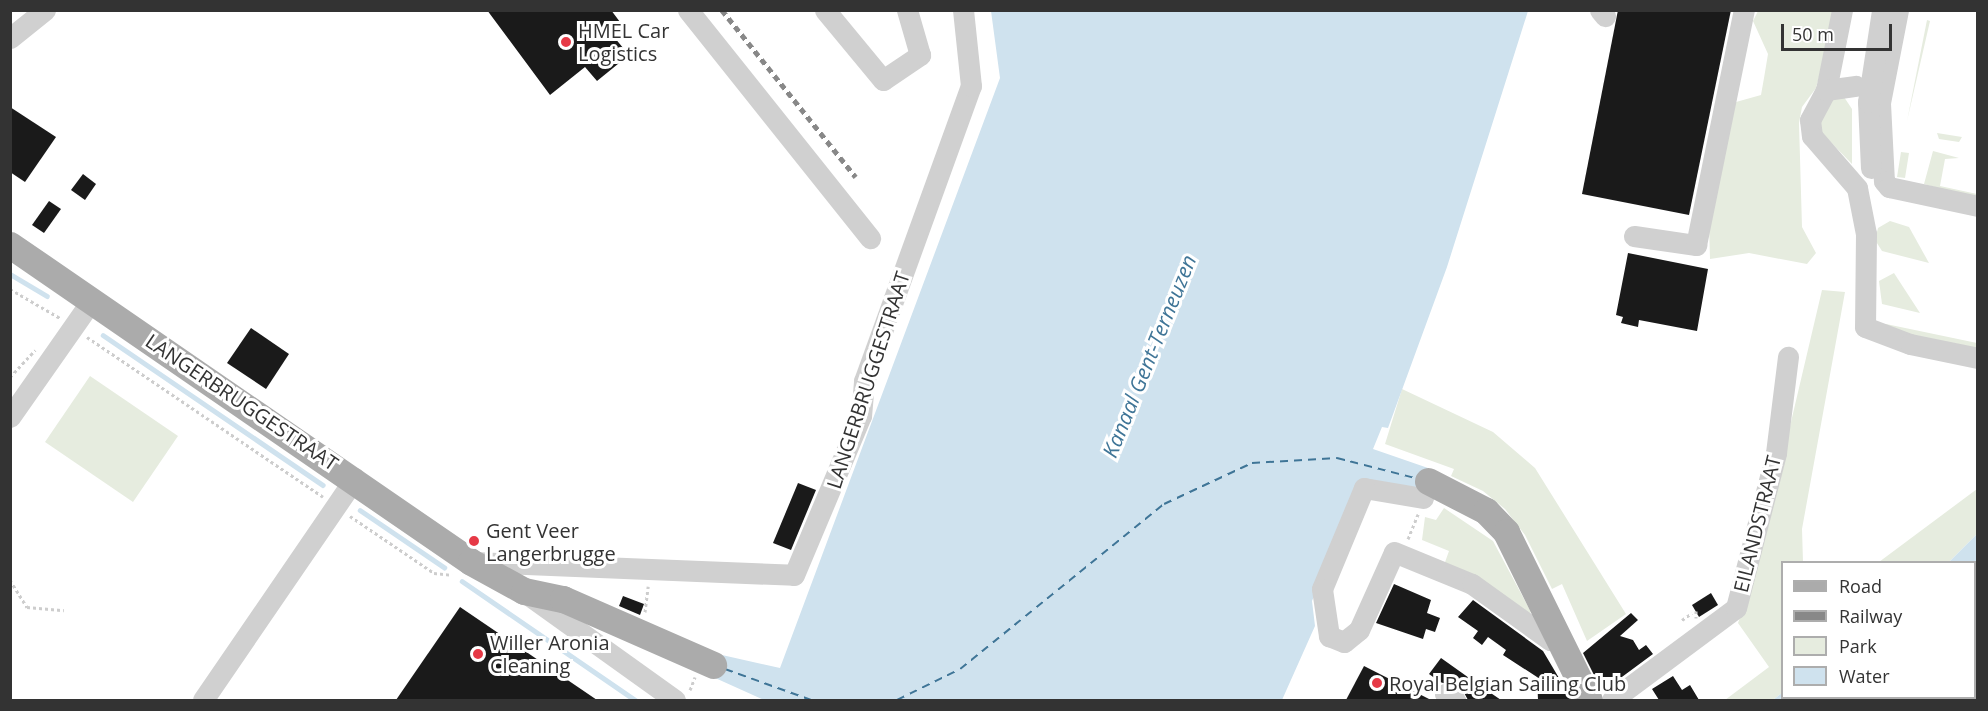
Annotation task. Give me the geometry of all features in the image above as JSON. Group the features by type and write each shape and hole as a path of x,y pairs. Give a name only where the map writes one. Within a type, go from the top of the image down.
{"main road":[{"name":"LANGERBRUGGESTRAAT","path":"10,245 355,478 467,568 524,591"},
{"path":"1426,490 1486,511 1506,532 1589,700"},
{"path":"524,591 563,599 704,670"}],"street":[{"path":"10,38 45,10"},
{"path":"688,10 870,238"},
{"path":"825,10 883,80 920,55 908,10"},
{"name":"LANGERBRUGGESTRAAT","path":"467,568 649,569 794,575 804,557 861,416 864,381 971,86 963,10"},
{"path":"1634,236 1696,245 1744,10"},
{"path":"1842,10 1826,90 1814,108 1812,136 1857,188 1866,234 1865,327 1876,335 1977,358"},
{"path":"1867,10 1856,86 1857,117 1877,129"},
{"path":"1882,10 1871,63 1884,181 1889,187 1977,206"},
{"path":"1866,234 1872,206 1880,103 1898,10"},
{"path":"1826,90 1856,86"},
{"path":"10,417 92,300"},
{"name":"EILANDSTRAAT","path":"1612,700 1736,608 1776,453 1788,357"},
{"path":"203,700 355,478"},
{"path":"1426,490 1364,488 1322,590 1329,636 1344,642 1359,630 1395,552 1472,584 1550,640 1558,636"},
{"name":"LANGERBRUGGESTRAAT","path":"524,591 675,700"}],"path":[{"path":"10,289 61,319"},
{"path":"85,336 323,498"},
{"path":"349,515 434,573 467,568"},
{"path":"649,569 645,612 650,618"},
{"path":"10,580 27,607 64,610"},
{"path":"1682,620 1692,613"},
{"path":"686,700 704,670"}],"green space":[{"path":"1758,11 1837,11 1816,88 1802,107 1799,123 1802,227 1816,253 1807,264 1749,253 1710,259 1709,224 1729,113 1736,102 1761,95 1768,54 1753,21"},
{"path":"1927,20 1930,21 1907,121"},
{"path":"1842,94 1852,109 1852,164 1818,129 1832,96"},
{"path":"1937,133 1962,137 1959,142 1939,139"},
{"path":"1933,151 1959,158 1945,159 1940,186 1977,194 1977,199 1924,184"},
{"path":"1901,152 1909,153 1905,178 1897,177"},
{"path":"1890,221 1909,227 1929,263 1882,251 1875,240 1878,228"},
{"path":"1894,273 1920,313 1882,304 1879,281"},
{"path":"1822,290 1845,292 1802,529 1803,561 1781,561 1781,694 1773,700 1725,700 1769,667 1738,623 1755,575"},
{"path":"1886,324 1977,343 1977,351 1887,333"},
{"path":"90,376 178,436 133,502 45,442"},
{"path":"1402,389 1493,432 1535,468 1626,614 1587,641 1562,584 1552,589 1525,535 1505,509 1483,491 1451,476 1454,469 1385,444"},
{"path":"1977,489 1977,534 1950,561 1880,561"},
{"path":"1444,508 1493,541 1531,612 1526,616 1444,565 1449,551 1422,540 1425,517 1436,520"}],"water":[{"name":"Kanaal Gent-Terneuzen","path":"991,11 1528,11 1447,267 1388,428 1382,427 1373,449 1428,468 1419,490 1360,484 1312,601 1315,626 1282,700 764,700 713,677 722,655 780,668 1000,78"},
{"path":"1977,534 1977,700 1773,700 1781,694 1781,699 1976,699 1976,561 1950,561"}],"building":[{"name":"HMEL Car Logistics","path":"487,10 611,10 620,22 609,31 629,55 597,81 585,67 550,95"},
{"path":"1618,10 1731,10 1689,215 1582,194"},
{"path":"10,107 56,137 25,182 10,172"},
{"path":"83,174 96,184 85,200 71,190"},
{"path":"49,201 61,209 44,233 32,225"},
{"path":"1628,253 1708,269 1697,331 1639,320 1638,327 1621,323 1623,317 1616,315"},
{"path":"251,328 289,354 266,389 227,363"},
{"path":"798,483 816,490 791,550 773,543"},
{"path":"1394,584 1431,600 1427,613 1440,618 1435,632 1426,629 1423,639 1376,623"},
{"path":"1711,593 1718,605 1699,617 1692,605"},
{"path":"623,596 644,604 640,615 619,606"},
{"path":"1473,600 1543,651 1572,700 1538,700 1537,677 1503,655 1506,650 1488,637 1482,645 1473,638 1478,631 1458,617"},
{"name":"Willer Aronia Cleaning","path":"460,607 597,700 396,700"},
{"path":"1631,613 1638,620 1620,636 1633,640 1639,650 1646,645 1653,654 1607,688 1599,685 1583,653"},
{"path":"1441,658 1501,700 1468,700 1462,689 1440,682 1429,674"},
{"name":"Royal Belgian Sailing Club","path":"1364,666 1431,700 1346,700"},
{"path":"1673,676 1682,690 1690,685 1699,700 1659,700 1652,689"}],"waterway":[{"path":"10,274 47,296"},
{"path":"103,335 323,485"},
{"path":"360,510 444,567"},
{"path":"462,581 635,700"}],"ferry route":[{"path":"897,700 960,669 1164,504 1252,463 1337,458 1415,478"},
{"path":"725,669 811,700"}],"railway":[{"path":"722,10 856,177"}],"place":[{"name":"HMEL Car Logistics","path":"566,42"},
{"name":"Gent Veer Langerbrugge","path":"474,541"},
{"name":"Willer Aronia Cleaning","path":"478,654"},
{"name":"Royal Belgian Sailing Club","path":"1377,683"}]}
